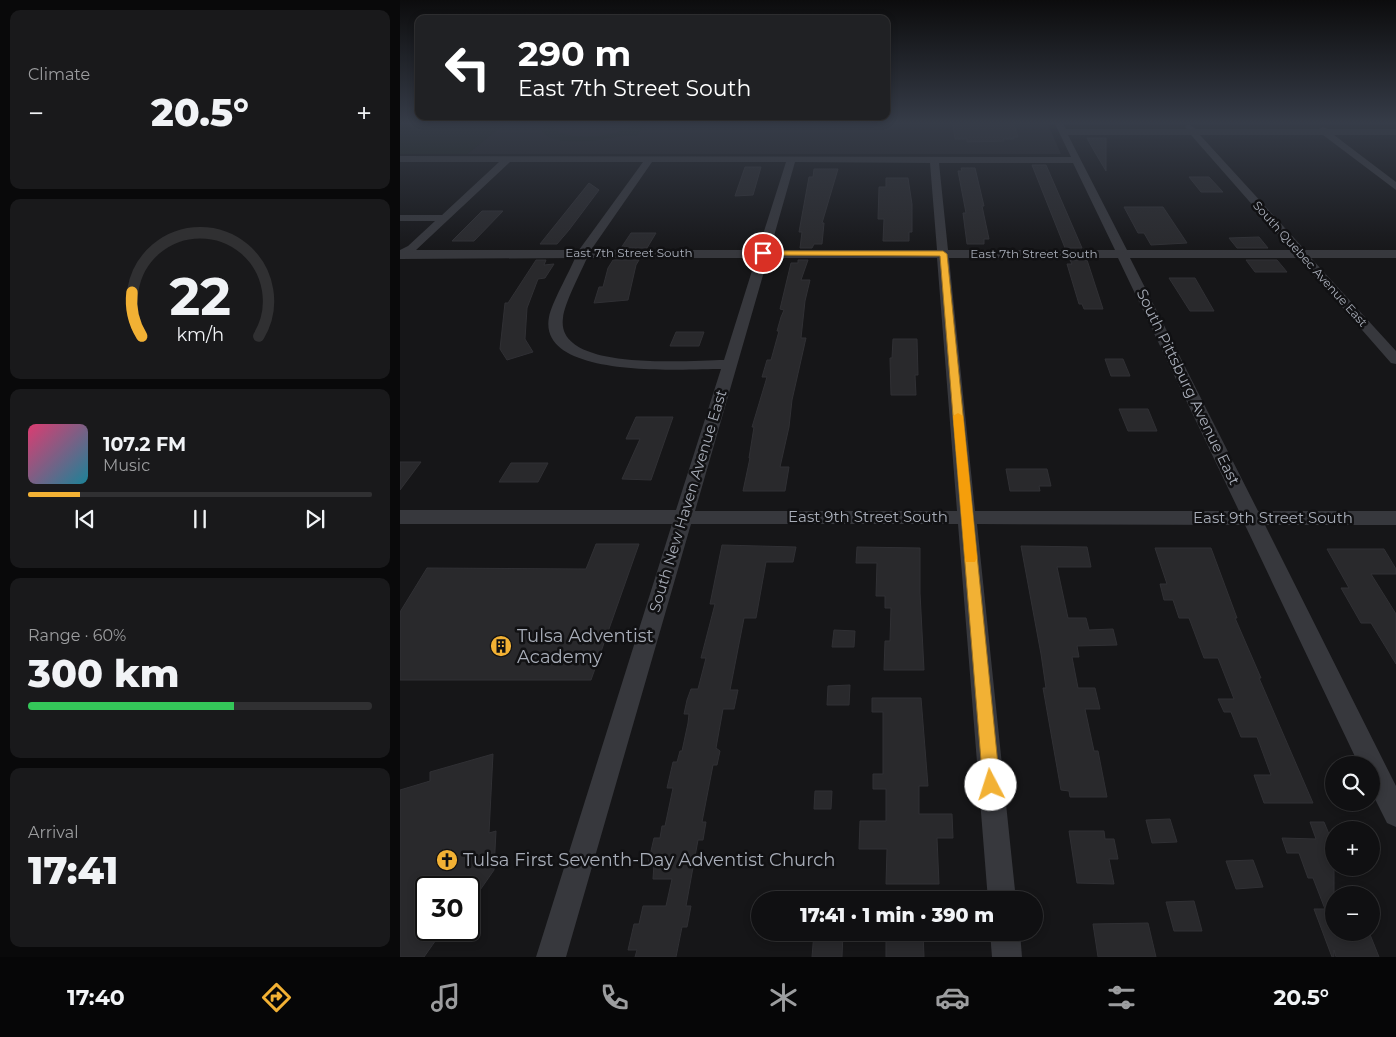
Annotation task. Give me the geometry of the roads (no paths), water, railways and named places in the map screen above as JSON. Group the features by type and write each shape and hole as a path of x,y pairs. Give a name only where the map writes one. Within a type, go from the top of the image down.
{"street":[{"path":"401,254 412,248 500,167"},
{"path":"645,167 583,254 556,316 559,335 565,345 603,361 629,364 728,364"},
{"name":"South New Haven Avenue East","path":"551,957 728,364 790,167"},
{"path":"935,167 1001,891"},
{"name":"South Pittsburg Avenue East","path":"1080,167 1396,814"},
{"name":"South Quebec Avenue East","path":"1224,167 1396,360"},
{"path":"1370,167 1396,187"},
{"path":"400,218 444,218"},
{"name":"East 7th Street South","path":"401,254 1396,254"},
{"name":"East 9th Street South","path":"400,517 1396,518"},
{"path":"1005,941 1007,957"}],"place":[{"name":"Tulsa Adventist Academy","path":"501,646"},
{"name":"Tulsa First Seventh-Day Adventist Church","path":"447,860"}]}
